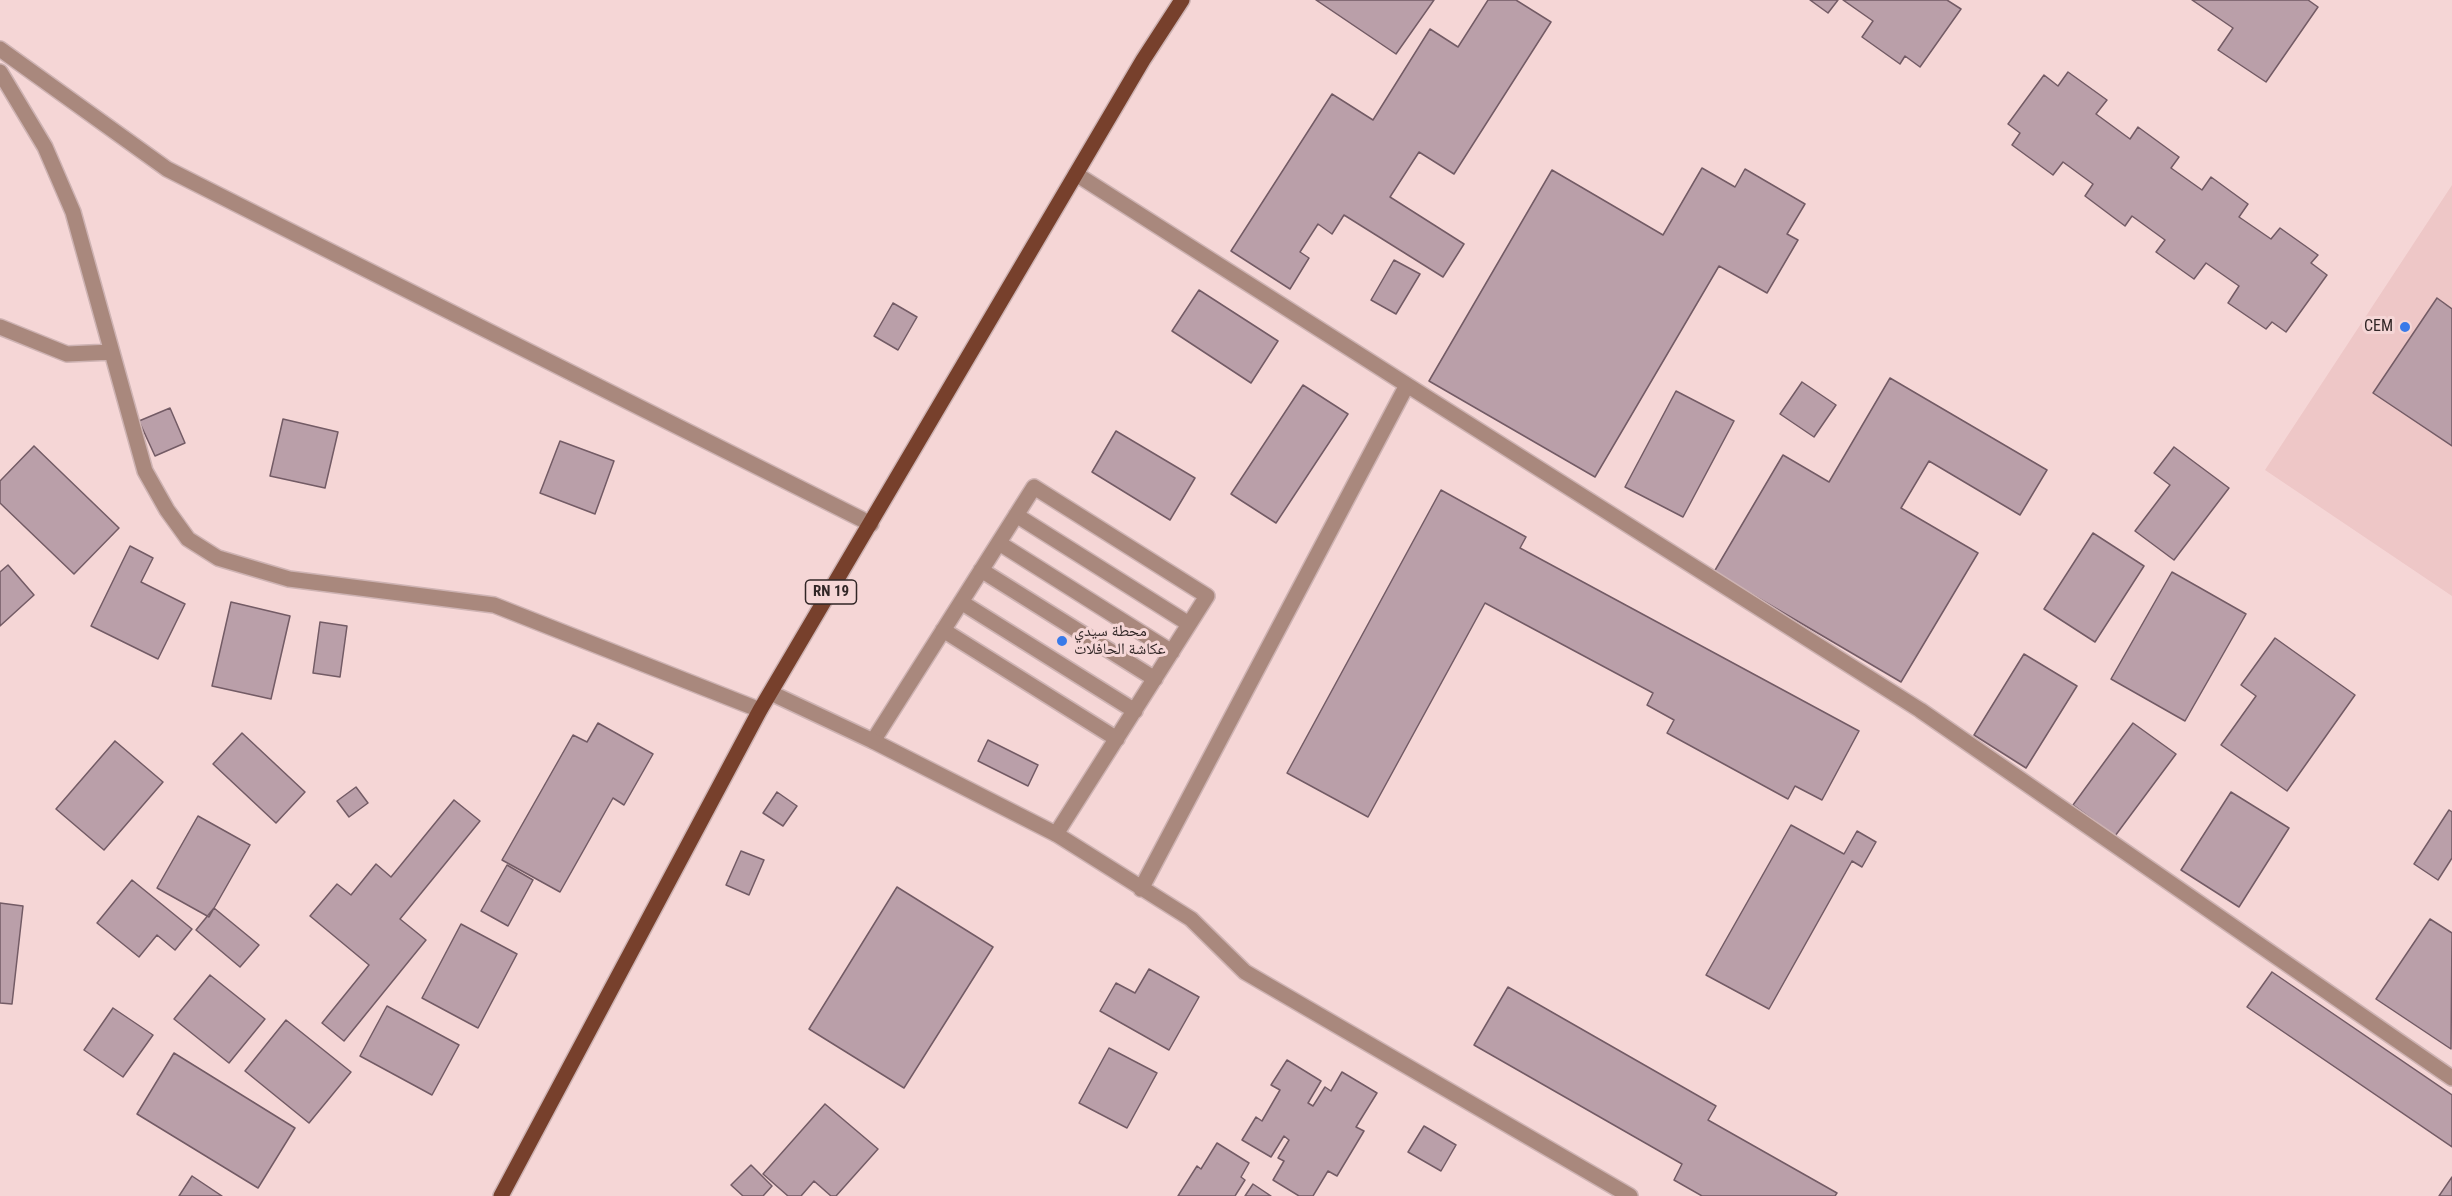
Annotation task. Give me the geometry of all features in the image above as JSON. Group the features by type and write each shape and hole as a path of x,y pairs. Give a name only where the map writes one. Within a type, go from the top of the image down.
{"main road":[{"name":"RN 19","path":"501,1196 760,710 1076,174 1182,0"}],"street":[{"path":"0,49 167,169 871,524"},
{"path":"0,72 45,147 73,212 145,471 167,510 188,539 218,558 289,579 494,605 760,710"},
{"path":"1076,174 1920,710 2452,1078"},
{"path":"0,327 67,354 112,352"},
{"path":"1141,889 1407,385"},
{"path":"873,741 1034,488 1207,596 1056,834"},
{"path":"1016,515 1189,624"},
{"path":"999,543 1172,652"},
{"path":"981,570 1155,679"},
{"path":"962,602 1135,711"},
{"path":"943,630 1117,739"},
{"path":"771,693 873,741 1056,834 1191,919 1245,972 1630,1196"}],"shaded area":[{"name":"CEM","path":"2452,185 2452,596 2265,470"}],"building":[{"path":"1316,0 1434,0 1396,54"},
{"path":"1488,0 1516,0 1551,22 1454,174 1419,152 1390,197 1464,244 1443,277 1344,215 1332,234 1318,224 1300,252 1309,258 1290,289 1231,251 1332,94 1373,120 1430,29 1458,47"},
{"path":"1810,0 1838,0 1828,13"},
{"path":"1843,0 1947,0 1961,9 1920,67 1905,56 1900,64 1862,37 1873,21"},
{"path":"2192,0 2308,0 2318,7 2266,82 2218,50 2233,28"},
{"path":"2068,72 2107,100 2096,114 2130,139 2138,127 2179,157 2171,168 2202,190 2211,177 2248,204 2239,217 2271,239 2280,228 2318,255 2311,263 2327,275 2286,332 2272,322 2266,329 2228,303 2239,286 2206,263 2194,279 2156,252 2165,240 2132,216 2125,226 2085,196 2093,184 2063,162 2053,175 2012,145 2020,133 2008,124 2044,75 2058,86"},
{"path":"1702,168 1735,187 1745,169 1805,204 1787,234 1798,240 1767,293 1719,266 1595,477 1429,381 1552,170 1663,235"},
{"path":"1394,260 1420,274 1396,314 1371,300"},
{"path":"1199,290 1278,341 1251,383 1172,331"},
{"path":"2437,298 2452,309 2452,446 2373,393"},
{"path":"893,303 917,317 898,350 874,336"},
{"path":"1890,378 2047,470 2020,515 1929,461 1901,508 1978,553 1901,682 1714,572 1783,455 1829,482"},
{"path":"1802,382 1836,405 1814,437 1780,414"},
{"path":"1303,385 1348,414 1276,523 1231,494"},
{"path":"1676,391 1734,421 1683,517 1625,487"},
{"path":"170,408 185,443 155,456 139,421"},
{"path":"283,419 338,432 325,488 270,476"},
{"path":"1116,431 1195,478 1170,520 1092,472"},
{"path":"560,441 614,461 595,514 540,493"},
{"path":"34,446 119,528 74,574 0,503 0,481"},
{"path":"2174,447 2229,488 2174,560 2135,531 2170,485 2154,473"},
{"path":"1441,490 1526,537 1520,548 1859,731 1822,800 1795,786 1788,799 1667,733 1674,720 1647,705 1653,693 1485,603 1368,817 1287,773"},
{"path":"2093,533 2144,566 2095,642 2044,609"},
{"path":"130,546 153,558 141,582 185,604 158,659 91,626"},
{"path":"8,565 34,595 0,626 0,572"},
{"path":"2172,572 2246,614 2185,721 2111,679"},
{"path":"231,602 290,616 271,699 212,686"},
{"path":"320,622 347,626 340,677 313,673"},
{"path":"2275,638 2355,695 2287,791 2221,745 2256,696 2241,685"},
{"path":"2024,654 2077,686 2026,768 1974,735"},
{"path":"598,723 653,754 624,805 613,798 560,892 502,860 573,735 587,742"},
{"path":"2133,723 2176,754 2115,836 2073,805"},
{"path":"242,733 305,792 276,823 213,764"},
{"path":"988,740 1038,765 1028,786 978,761"},
{"path":"115,741 163,782 104,850 56,809"},
{"path":"356,787 368,803 349,817 337,801"},
{"path":"777,792 797,806 783,826 763,813"},
{"path":"2231,792 2289,828 2239,907 2181,870"},
{"path":"454,800 480,821 400,919 426,940 344,1041 322,1023 369,965 310,916 337,884 351,895 376,864 391,877"},
{"path":"2449,810 2452,812 2452,858 2438,880 2414,864"},
{"path":"198,816 250,845 209,917 157,888"},
{"path":"1791,825 1844,854 1857,831 1876,842 1862,867 1852,861 1769,1009 1706,975"},
{"path":"741,851 764,860 749,895 726,885"},
{"path":"507,865 533,880 508,926 481,911"},
{"path":"132,880 192,929 175,950 157,935 139,957 97,923"},
{"path":"897,887 993,947 904,1088 809,1029"},
{"path":"0,903 23,906 12,1004 0,1003"},
{"path":"214,908 259,945 240,967 196,930"},
{"path":"2430,919 2452,933 2451,1049 2376,999"},
{"path":"461,924 517,954 478,1028 422,998"},
{"path":"1149,969 1199,997 1169,1050 1100,1011 1116,983 1135,993"},
{"path":"2272,972 2452,1095 2452,1147 2247,1007"},
{"path":"210,975 265,1019 229,1063 174,1019"},
{"path":"1508,987 1716,1106 1708,1120 1837,1193 1835,1196 1702,1196 1674,1180 1682,1164 1474,1045"},
{"path":"387,1006 459,1045 432,1095 360,1056"},
{"path":"113,1008 153,1035 123,1077 84,1050"},
{"path":"286,1020 351,1072 309,1123 245,1071"},
{"path":"1109,1048 1157,1073 1127,1128 1079,1103"},
{"path":"174,1053 295,1128 258,1188 137,1114"},
{"path":"1287,1060 1321,1081 1308,1103 1313,1106 1325,1087 1331,1091 1342,1072 1377,1093 1356,1127 1364,1131 1337,1176 1328,1171 1313,1196 1299,1196 1273,1180 1284,1161 1278,1158 1289,1140 1284,1136 1271,1157 1242,1140 1256,1117 1262,1121 1280,1090 1271,1085"},
{"path":"825,1104 878,1149 836,1196 831,1196 814,1181 801,1196 788,1196 763,1174"},
{"path":"1424,1126 1456,1145 1441,1171 1408,1152"},
{"path":"1217,1143 1249,1163 1241,1177 1245,1180 1235,1196 1178,1196 1197,1166 1201,1169"},
{"path":"751,1165 772,1186 763,1196 743,1196 731,1185"},
{"path":"192,1176 222,1196 179,1196"},
{"path":"2452,1177 2452,1196 2439,1196"},
{"path":"1253,1184 1271,1196 1245,1196"}],"place":[{"name":"CEM","path":"2405,327"},
{"name":"محطة سيدي عكاشة الحافلات","path":"1062,641"}]}
